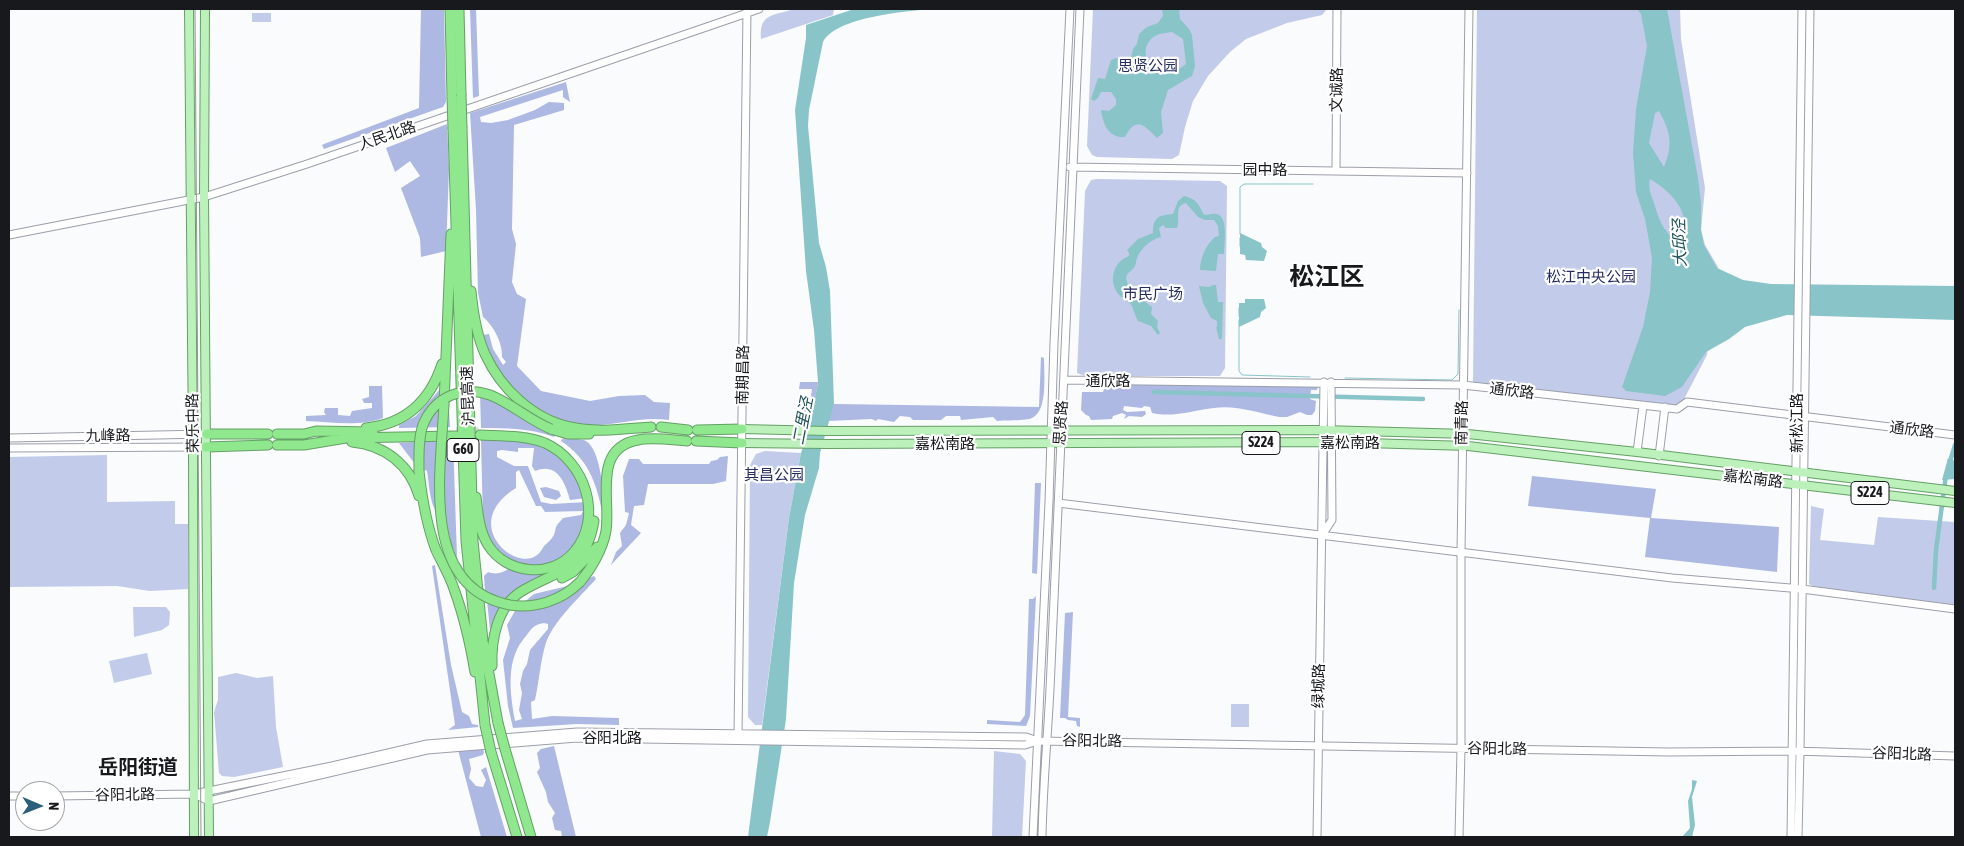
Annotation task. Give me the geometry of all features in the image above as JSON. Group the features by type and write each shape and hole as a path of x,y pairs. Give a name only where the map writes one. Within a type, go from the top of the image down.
{"highway":[{"name":"沪昆高速","path":"450,9 456,96 468,376 472,541 483,641 506,749 531,837"},
{"name":"沪昆高速","path":"456,96 459,9"},
{"name":"沪昆高速","path":"459,174 466,541 485,725 491,752 517,837"},
{"path":"459,174 447,344 440,490 441,523 450,555 462,577 474,589 488,597 508,604 523,606 544,603 558,598 580,582 591,566 606,533 606,471 615,453 622,447 638,440 742,443"},
{"path":"424,511 419,471 420,441 423,424 438,403 457,392 471,391 488,394 532,420 551,429 568,434 609,434 651,427 609,430 569,427 545,418 533,411 513,394 497,375 485,354 474,319 459,174"},
{"path":"356,431 396,421 421,403 432,390 439,374 447,344"},
{"path":"468,376 478,515 480,526 488,545 502,560 520,568 539,570 548,568 573,554 584,537 588,520 588,502 575,468 561,454 544,443 514,436 480,433 525,433 536,435 556,444 579,466 591,492 594,521 590,540 585,550 570,567 520,592 510,601 502,613 496,626 492,665 500,723"},
{"path":"661,427 692,430 742,429"},
{"path":"206,434 304,434 316,431 456,434 335,440 304,445 206,447"},
{"path":"335,440 373,446 396,459 412,479 436,550 454,586 466,624 485,725"},
{"path":"531,586 562,579 574,572 596,547 607,524"}],"main road":[{"name":"荣乐中路","path":"189,9 194,837"},
{"name":"荣乐中路","path":"205,9 204,197 209,837"},
{"name":"人民北路","path":"9,235 204,197 307,164 748,11 759,9"},
{"name":"思贤路","path":"1033,837 1070,9"},
{"name":"思贤路","path":"1042,837 1048,741 1060,431 1064,380 1080,9"},
{"name":"文诚路","path":"1336,170 1338,9"},
{"name":"南青路","path":"1459,837 1462,434 1469,9"},
{"name":"新松江路","path":"1791,837 1800,485 1805,416 1802,317 1802,9"},
{"name":"新松江路","path":"1802,283 1810,9"},
{"name":"南期昌路","path":"738,737 748,11"},
{"name":"园中路","path":"1062,167 1336,170 1467,174"},
{"name":"新松江路","path":"1801,473 1796,415 1802,317"},
{"name":"通欣路","path":"1064,380 1327,385 1463,385 1677,409 1687,402 1954,435"},
{"name":"绿城路","path":"1317,837 1322,443 1327,430 1327,385"},
{"path":"1637,452 1643,406"},
{"path":"1659,456 1665,407"},
{"name":"嘉松南路","path":"742,429 800,431 1327,430 1462,434 1637,452 1952,491"},
{"name":"绿城路","path":"1322,536 1332,520 1332,442 1327,430"},
{"name":"九峰路","path":"9,438 206,434"},
{"name":"嘉松南路","path":"742,443 1332,442 1462,446 1515,450 1955,503"},
{"name":"九峰路","path":"9,448 206,447"},
{"path":"1058,503 1672,578 1798,589 1955,609"},
{"name":"新松江路","path":"1798,589 1800,751 1798,837"},
{"name":"谷阳北路","path":"65,796 194,794 441,742 577,732 738,737"},
{"name":"谷阳北路","path":"194,794 208,801 333,771 441,748 587,738 1026,737 1038,741 1669,752 1800,751 1955,756"}],"green space":[{"path":"794,9 834,9 833,15 761,39 762,24 765,20"},
{"name":"思贤公园","path":"1093,9 1327,9 1322,15 1287,23 1246,39 1230,52 1208,76 1193,101 1179,155 1172,159 1097,157 1092,155 1087,146"},
{"name":"松江中央公园","path":"1477,9 1680,9 1681,39 1705,188 1701,230 1705,245 1718,267 1707,355 1681,405 1637,403 1473,382"},
{"path":"252,13 271,13 271,22 252,22"},
{"name":"市民广场","path":"1091,180 1220,181 1227,186 1225,368 1220,376 1085,376 1077,373 1085,191"},
{"name":"其昌公园","path":"765,451 801,453 789,518 762,725 755,725 748,717 750,465 756,454"},
{"path":"107,455 107,502 175,501 175,524 188,524 188,589 150,591 117,586 9,587 9,457"},
{"path":"1811,506 1824,509 1820,540 1874,545 1878,517 1955,522 1955,606 1818,588 1809,584"},
{"path":"133,607 166,607 170,612 169,625 162,630 134,637"},
{"path":"147,653 152,674 114,683 109,661"},
{"path":"236,673 257,678 273,676 276,727 283,767 234,777 222,776 219,773 214,712 218,700 218,677"},
{"path":"1231,704 1249,704 1249,727 1231,727"},
{"path":"994,751 1020,754 1026,761 1022,837 992,837"}],"shaded area":[{"path":"421,9 444,9 446,102 443,107 324,149 322,145 324,144 419,108"},
{"path":"470,9 476,9 479,96 473,98"},
{"path":"566,82 570,102 563,97 563,90 480,117 481,122 491,123 508,120 535,110 549,102 564,103 564,110 514,125 512,229 516,244 512,282 517,294 526,299 517,366 541,391 590,401 619,396 645,395 654,402 670,403 669,420 648,419 586,426 556,418 531,404 510,385 494,362 483,335 489,334 493,349 503,365 506,362 502,357 499,340 494,329 483,317 478,293 476,210 470,113"},
{"path":"447,124 449,169 446,251 421,257 420,238 401,188 420,176 410,161 395,172 386,148"},
{"path":"1041,357 1044,358 1043,400 1037,414 1029,419 997,421 993,417 961,420 960,416 946,416 941,420 913,420 910,417 900,416 894,422 878,419 876,421 872,419 828,421 834,404 1039,407"},
{"path":"800,382 818,382 812,419 794,420 795,411 809,410 812,389 799,389"},
{"path":"1132,384 1318,387 1317,390 1311,390 1310,399 1316,401 1315,411 1312,415 1300,412 1287,417 1279,417 1239,408 1222,407 1168,415 1152,413 1150,407 1124,406 1123,410 1127,412 1145,411 1146,414 1142,417 1129,416 1124,419 1126,415 1122,413 1113,416 1112,419 1091,420 1081,410 1082,392 1103,392 1105,387 1130,388"},
{"path":"369,386 382,386 383,418 354,423 306,421 306,416 326,415 324,412 325,408 338,408 338,415 350,416 352,411 372,408 372,403 364,403 362,399 369,397"},
{"path":"442,387 442,411 449,411 450,427 399,428 399,425 416,416"},
{"path":"480,394 488,396 556,434 554,437 527,430 481,428"},
{"path":"512,438 545,445 574,470 586,498 570,500 566,487 559,475 549,469 535,471 532,466 534,448 518,448 518,452 497,451 497,457 514,466 528,466 541,502 551,504 587,502 587,510 579,542 557,561 537,567 515,564 500,553 489,541 483,524 481,439","holes":["519,470 536,506 541,506 545,512 583,511 581,515 563,518 552,538 537,555 527,559 516,557 506,551 497,541 492,529 492,516 500,502 516,488 516,472"]},
{"path":"563,438 584,440 591,446 598,463 606,511 602,511 597,490 589,471 578,455 561,441"},
{"path":"453,440 457,557 451,544 447,524 441,520 434,508 427,471 415,464 399,443"},
{"path":"728,456 726,481 713,484 648,484 644,505 634,506 631,525 641,533 611,565 616,552 622,546 620,533 626,525 629,513 625,512 623,476 629,459 639,459 643,464 709,464 720,457"},
{"path":"1532,476 1656,489 1651,518 1779,527 1777,572 1645,557 1650,518 1528,506"},
{"path":"1035,483 1041,483 1037,574 1032,573"},
{"path":"546,487 559,491 561,496 556,500 544,497 540,488"},
{"path":"576,559 522,586 509,600 485,591 484,576 488,572 499,573 510,568 526,572"},
{"path":"435,565 451,665 462,712 469,716 472,724 478,725 478,727 448,730 455,725 432,566"},
{"path":"594,576 596,579 560,619 548,637 543,653 535,700 531,702 532,719 552,716 619,718 619,725 577,724 513,728 508,706 503,660 510,638 507,625 516,609 534,594 572,585","holes":["544,623 548,624 548,629 530,650 520,684 522,693 519,710 522,719 515,721 511,688 512,666 515,655 519,645 533,627"]},
{"path":"1036,596 1030,716 1026,726 987,724 987,720 1020,722 1025,715 1029,599 1033,599"},
{"path":"487,600 503,606 493,631 490,630"},
{"path":"1073,612 1068,717 1080,718 1080,727 1077,726 1076,721 1060,718 1065,613"},
{"path":"481,745 484,752 483,755 469,759 471,769 469,778 476,786 483,787 486,780 481,770 486,767 507,837 481,837 458,750"},
{"path":"554,746 576,837 562,837 561,831 555,830 552,818 555,813 548,802 546,792 537,772 540,768 537,753 541,749"}],"water":[{"path":"854,9 933,9 906,11 856,21 830,33 823,42 809,110 808,126 819,243 830,291 834,404 820,453 819,468 805,515 794,583 786,719 770,822 767,837 748,837 789,518 801,453 811,422 818,382 814,330 806,271 795,110 806,38 806,25"},
{"path":"1162,9 1179,9 1180,19 1192,35 1195,66 1192,76 1168,90 1161,112 1163,133 1157,138 1144,127 1137,124 1129,130 1125,137 1119,137 1110,133 1107,129 1101,110 1109,111 1116,105 1116,99 1111,92 1101,92 1094,101 1091,99 1098,78 1105,79 1111,60 1131,58 1139,34 1147,27 1158,23 1163,16","holes":["1172,32 1183,39 1186,64 1178,70 1162,75 1156,72 1151,67 1146,56 1147,44 1151,39 1159,34"]},
{"name":"大邱泾","path":"1637,9 1667,9 1698,178 1701,203 1701,230 1704,245 1717,268 1743,280 1771,284 1955,286 1955,320 1787,315 1745,327 1706,352 1682,387 1665,396 1626,391 1622,387 1643,327 1650,292 1652,258 1645,219 1636,192 1633,153 1636,109 1647,46 1641,14","holes":["1659,111 1668,132 1670,145 1664,167 1649,143 1655,113","1650,179 1668,192 1682,211 1685,230 1681,242 1670,235 1660,221 1650,191"]},
{"path":"1184,196 1194,200 1204,215 1216,214 1223,219 1225,231 1224,254 1218,254 1216,271 1200,270 1202,256 1206,248 1215,237 1219,236 1218,226 1214,220 1205,220 1198,217 1186,203 1178,210 1177,228 1166,228 1163,225 1159,228 1161,237 1153,240 1143,248 1135,266 1126,279 1129,286 1137,290 1144,301 1152,307 1151,314 1158,321 1157,327 1160,333 1158,335 1151,326 1138,321 1131,304 1116,291 1113,279 1114,273 1119,263 1129,256 1127,250 1138,239 1153,233 1155,221 1163,215 1173,214 1178,201"},
{"path":"1240,233 1261,243 1262,247 1267,251 1264,261 1246,260 1245,255 1240,254"},
{"path":"1216,285 1218,302 1223,302 1222,339 1219,339 1216,327 1217,321 1211,318 1203,303 1199,286 1209,287"},
{"path":"1245,299 1264,299 1266,308 1261,312 1260,317 1239,327 1239,303 1245,303"},
{"path":"1948,458 1955,461 1955,479 1942,480"},
{"path":"1692,780 1697,781 1692,797 1695,825 1692,837 1682,837 1690,828 1688,801 1692,789"}],"waterway":[{"path":"1240,234 1240,187 1244,184 1313,184"},
{"path":"1240,238 1240,246"},
{"path":"1239,308 1239,316"},
{"path":"1345,378 1452,380 1458,374 1459,310"},
{"path":"1239,320 1239,371 1242,375 1310,377"},
{"path":"1154,392 1423,399"},
{"path":"1949,465 1955,445"},
{"path":"1934,588 1936,550 1946,475"}],"tunnel":[{"path":"456,432 480,432"}],"tram line":[{"path":"195,9 201,837"}],"district":[{"name":"松江区","path":"1327,277"},
{"name":"岳阳街道","path":"138,768"}],"water label":[{"name":"二里泾","path":"803,421"}]}
